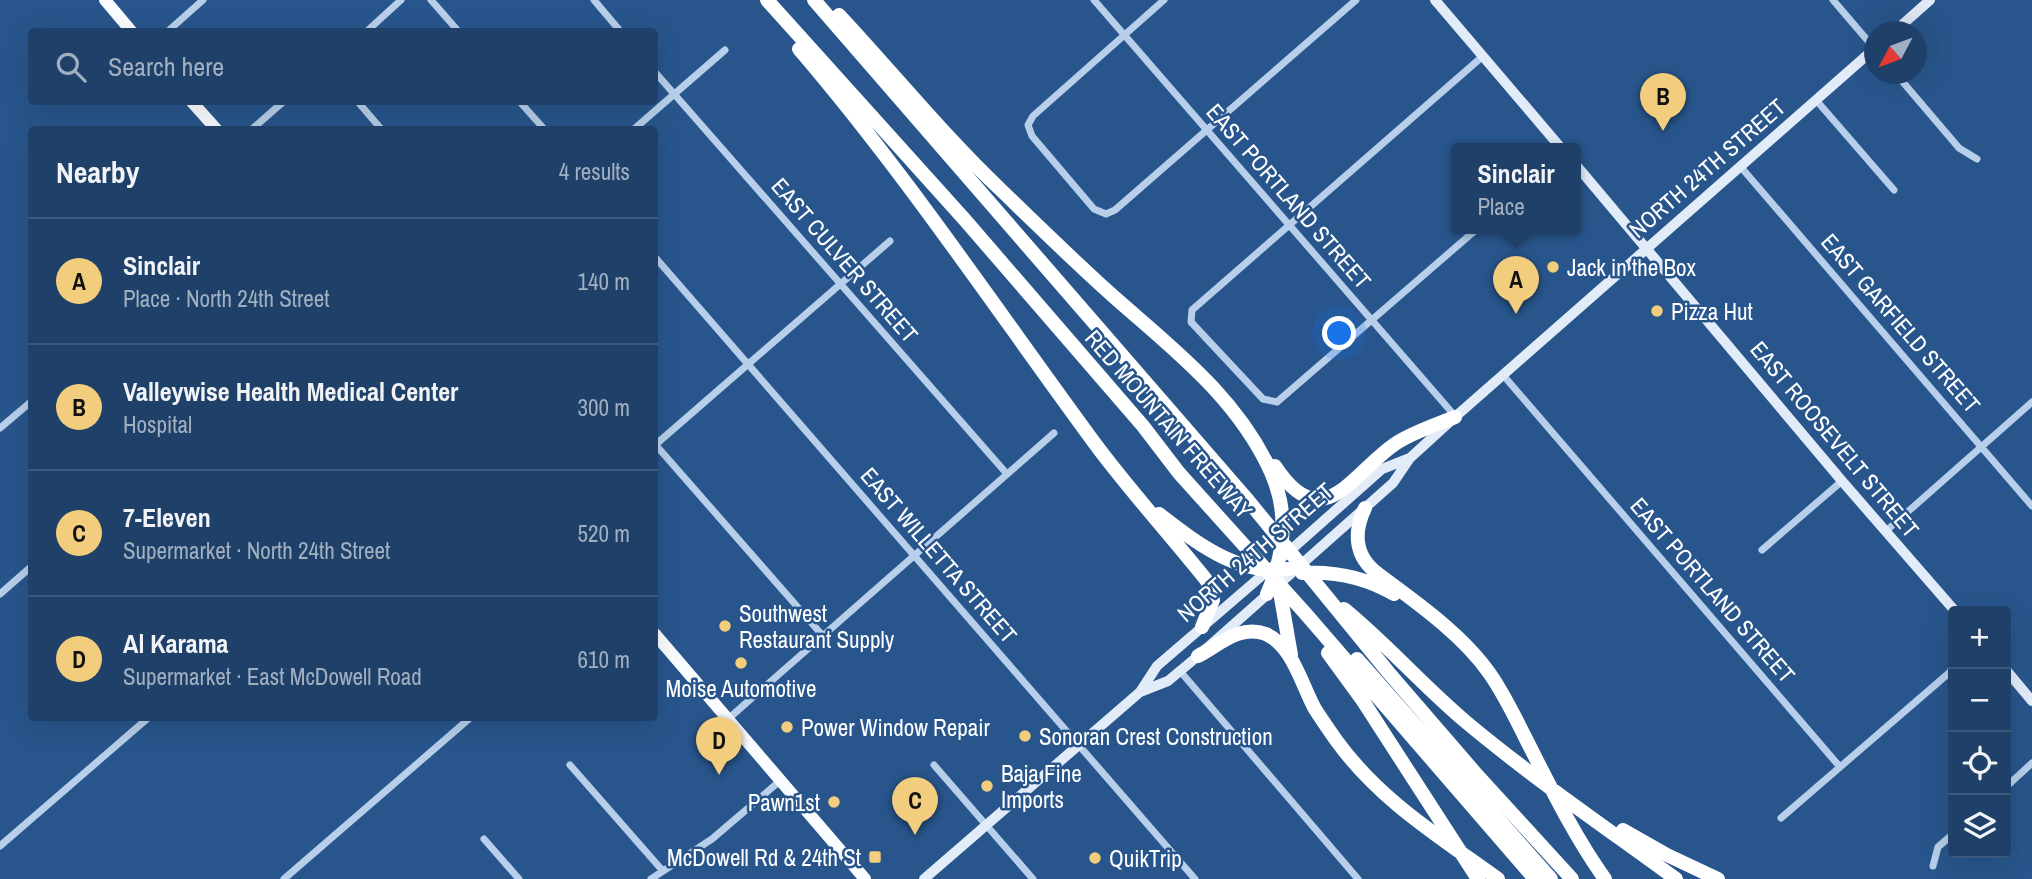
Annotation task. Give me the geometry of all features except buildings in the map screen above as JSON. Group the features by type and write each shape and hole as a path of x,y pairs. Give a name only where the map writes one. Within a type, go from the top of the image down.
{"highway":[{"name":"RED MOUNTAIN FREEWAY","path":"765,0 965,220 1143,426 1185,466 1225,517 1279,572 1306,613 1535,879"},
{"path":"765,0 794,44 856,120 1100,450 1207,580 1213,600 1202,627"},
{"name":"RED MOUNTAIN FREEWAY","path":"814,0 1247,498 1388,673 1572,879"},
{"path":"825,0 965,155 1059,246 1214,386 1296,492 1314,499 1336,495 1396,443 1455,417"},
{"path":"1242,421 1270,470 1281,502 1284,539 1279,572 1283,617 1293,663"},
{"path":"1139,498 1189,537 1219,556 1251,568 1279,572 1319,572 1358,578 1384,588 1425,612"},
{"path":"1366,508 1360,520 1357,538 1364,561 1458,638 1489,672 1576,834 1605,879"},
{"path":"1225,517 1306,613 1551,879"},
{"path":"1267,594 1279,572"},
{"path":"1325,593 1367,627 1464,720 1510,758 1619,832 1676,879"},
{"path":"1306,613 1478,879"},
{"path":"1198,656 1233,635 1257,632 1277,642 1293,663 1324,722 1369,780 1401,809 1498,879"},
{"path":"1477,775 1561,879"},
{"path":"1619,832 1718,879"}],"main road":[{"path":"105,0 129,28"},
{"path":"1435,0 1557,143"},
{"path":"1906,21 1930,0"},
{"name":"NORTH 24TH STREET","path":"924,879 1140,692 1157,666 1202,627 1366,508 1393,483 1410,458 1455,417 1864,57"},
{"path":"195,105 213,126"},
{"name":"EAST ROOSEVELT STREET","path":"1581,171 1951,606"},
{"name":"NORTH 24TH STREET","path":"1279,572 1382,469 1410,458"},
{"name":"NORTH 24TH STREET","path":"1140,692 1168,681 1267,594"},
{"path":"658,638 864,879"},
{"path":"2011,676 2032,701"}],"street":[{"path":"172,28 203,0"},
{"path":"370,28 401,0"},
{"path":"431,0 456,28"},
{"path":"594,0 618,28"},
{"name":"EAST PORTLAND STREET","path":"1094,0 1455,417"},
{"path":"1164,0 1033,116 1028,125 1032,136 1094,209 1106,214 1115,210 1356,0"},
{"path":"1833,0 1864,36"},
{"path":"638,126 725,50"},
{"path":"1471,234 1277,402 1263,399 1197,332 1191,322 1192,310 1483,56"},
{"name":"EAST CULVER STREET","path":"658,76 1007,474"},
{"path":"1905,84 1959,148 1977,159"},
{"path":"1816,100 1894,190"},
{"path":"256,126 280,105"},
{"path":"361,105 379,126"},
{"path":"523,105 541,126"},
{"name":"EAST GARFIELD STREET","path":"1740,166 2032,506"},
{"path":"658,442 890,240"},
{"name":"EAST WILLETTA STREET","path":"658,261 1195,879"},
{"name":"EAST PORTLAND STREET","path":"1503,375 1840,767"},
{"path":"1886,531 2032,402"},
{"path":"0,428 28,404"},
{"path":"728,719 1054,433"},
{"path":"658,448 823,636"},
{"path":"1762,550 1842,481"},
{"path":"0,594 28,570"},
{"path":"1781,818 1952,669"},
{"path":"1180,671 1358,879"},
{"path":"0,846 145,721"},
{"path":"284,879 467,721"},
{"path":"2011,782 2032,763"},
{"path":"570,765 662,870"},
{"path":"934,765 1033,879"},
{"path":"651,879 712,839 781,780"},
{"path":"484,839 519,879"},
{"path":"1933,866 1938,848 1948,839"}],"place":[{"name":"Valleywise Health Medical Center","path":"1663,131"},
{"name":"Jack in the Box","path":"1553,267"},
{"name":"Pizza Hut","path":"1657,311"},
{"name":"Sinclair","path":"1516,314"},
{"name":"Southwest Restaurant Supply","path":"725,626"},
{"name":"Moise Automotive","path":"741,663"},
{"name":"Power Window Repair","path":"787,727"},
{"name":"Sonoran Crest Construction","path":"1025,736"},
{"name":"Al Karama","path":"719,775"},
{"name":"Baja Fine Imports","path":"987,786"},
{"name":"Pawn1st","path":"834,802"},
{"name":"7-Eleven","path":"915,835"},
{"name":"McDowell Rd & 24th St","path":"875,857"},
{"name":"QuikTrip","path":"1095,858"}]}
